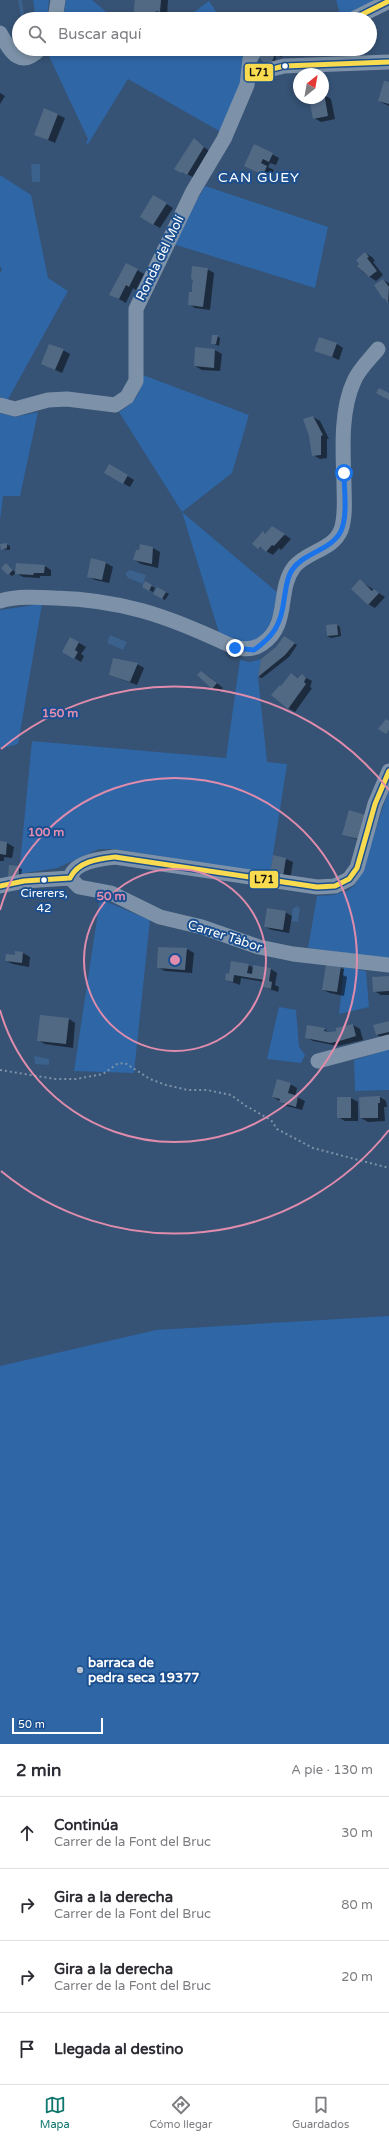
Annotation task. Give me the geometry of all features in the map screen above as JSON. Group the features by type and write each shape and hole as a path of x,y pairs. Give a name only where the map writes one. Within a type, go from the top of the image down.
{"street":[{"path":"56,12 58,0"},
{"path":"367,12 389,1"},
{"path":"0,33 12,53"},
{"path":"16,56 19,58 27,58 30,56"},
{"name":"Ronda del Molí","path":"0,405 16,409 48,400 67,399 115,406 123,402 132,390 136,381 136,309 193,191 224,139 247,85 250,59 252,56"},
{"path":"249,75 284,66 389,62"},
{"path":"0,601 44,597 98,600 158,614 235,648 254,650 270,639 279,622 286,584 291,571 300,561 328,545 341,531 344,514 343,457 347,405 354,381 378,349"},
{"path":"0,886 24,881 70,878 73,870 93,861 115,857 317,887 335,886 349,879 357,868 375,804 389,771"},
{"name":"Carrer Tàbor","path":"70,878 80,887 111,894 160,917 202,927 259,947 293,954 389,965"},
{"path":"318,1062 389,1042"}],"path":[{"path":"0,1070 55,1079 76,1078 103,1074 117,1064 124,1063 150,1079 166,1085 188,1090 212,1091 231,1095 246,1106 271,1120 277,1129 313,1148 389,1168"}],"shaded area":[{"path":"33,0 49,0 48,12 35,12"},
{"path":"66,0 92,0 107,12 64,12"},
{"path":"336,0 375,0 351,12 340,12"},
{"path":"209,1 216,12 194,12"},
{"path":"49,56 244,56 240,85 221,132 128,79 88,144 86,143 88,139"},
{"path":"31,164 40,164 40,182 32,182"},
{"path":"0,175 31,195 48,278 68,291 7,401 0,396 0,273 2,270 0,266"},
{"path":"205,186 328,227 315,288 173,244"},
{"path":"143,375 249,415 232,473 182,512 119,412 129,405 136,397 141,387"},
{"path":"38,412 20,496 3,496 0,520 0,413 15,417"},
{"path":"182,512 278,593 275,609 269,625 260,638 253,641 244,642 235,641 220,636"},
{"path":"130,570 146,575 143,584 128,578 125,573"},
{"path":"42,604 18,744 0,749 0,610"},
{"path":"110,635 127,642 123,650 107,643"},
{"path":"261,659 258,677 267,762 287,764 270,874 114,849 99,849 57,868 19,874 32,741 226,758 240,660 250,662"},
{"path":"389,789 389,959 308,948 317,896 333,895 347,891 355,885 362,871"},
{"path":"100,899 150,920 134,1073 74,1071"},
{"path":"297,906 300,908 298,922 291,921 293,908"},
{"path":"344,967 366,971 369,1007 339,1014"},
{"path":"279,1007 296,1010 299,1047 305,1055 301,1063 267,1059"},
{"path":"389,1049 389,1090 355,1091 354,1060"},
{"path":"34,1056 49,1059 49,1065 35,1064"},
{"path":"389,1316 389,1744 0,1744 0,1366 156,1330"}],"building":[{"path":"135,0 161,0 160,12 134,12"},
{"path":"260,56 274,56 272,61 267,63 261,59"},
{"path":"384,81 389,82 389,104 378,101"},
{"path":"310,104 326,104 328,116 313,119"},
{"path":"44,108 58,114 48,140 34,135"},
{"path":"194,138 204,147 187,175 174,169"},
{"path":"254,144 273,153 269,162 263,159 261,163 267,166 263,175 244,166"},
{"path":"153,195 167,203 153,225 140,217"},
{"path":"365,252 369,257 367,258 377,271 369,277 357,266 359,264 356,260"},
{"path":"126,263 138,269 129,287 126,285 119,299 109,295"},
{"path":"192,266 208,268 203,307 188,305 189,292 192,292"},
{"path":"383,279 389,287 388,303 384,298 383,299 374,285"},
{"path":"212,335 218,335 216,344 211,344"},
{"path":"319,337 337,343 332,357 314,351"},
{"path":"49,344 64,349 55,370 41,364"},
{"path":"195,347 215,349 214,368 194,366"},
{"path":"379,388 389,393 389,400 376,393"},
{"path":"313,416 323,435 321,436 321,455 312,456 309,436 303,419"},
{"path":"109,464 128,475 123,484 104,473"},
{"path":"272,526 285,534 266,552 260,547 258,549 252,544 263,531 265,534"},
{"path":"7,543 7,548 1,550 0,544"},
{"path":"140,544 153,547 152,564 133,560 136,550 139,550"},
{"path":"91,558 106,562 102,580 87,577"},
{"path":"6,563 13,570 8,575 1,568"},
{"path":"16,563 45,565 44,573 34,573 33,575 15,574"},
{"path":"360,579 372,591 374,589 379,593 368,605 351,589"},
{"path":"145,581 152,585 149,591 142,587"},
{"path":"157,587 166,592 162,599 153,594"},
{"path":"337,624 338,635 327,636 326,625"},
{"path":"284,636 295,643 285,655 258,677 261,659 276,647"},
{"path":"70,637 79,642 75,650 78,652 74,659 62,652"},
{"path":"113,658 138,663 130,682 109,675"},
{"path":"201,671 217,683 212,689 197,675"},
{"path":"291,673 297,678 302,674 306,678 304,682 306,684 288,709 271,695 280,685 281,686"},
{"path":"386,719 389,721 389,730 386,734 378,729"},
{"path":"349,810 365,815 358,839 342,835"},
{"path":"0,841 7,842 6,855 0,854"},
{"path":"273,855 286,858 283,877 270,874"},
{"path":"9,865 19,866 19,875 8,877"},
{"path":"267,908 286,911 283,930 264,927"},
{"path":"158,947 187,948 185,970 157,968"},
{"path":"15,951 23,952 22,963 5,961 6,954 15,955"},
{"path":"231,961 249,964 247,973 252,974 253,965 271,968 269,981 272,982 271,989 263,987 264,980 234,975 233,982 225,980 226,973 229,974"},
{"path":"326,964 341,966 337,992 322,990"},
{"path":"389,976 389,991 373,992 372,977"},
{"path":"40,1015 69,1018 66,1044 37,1041"},
{"path":"389,1021 389,1032 376,1035 373,1025"},
{"path":"353,1024 356,1036 343,1040 331,1043 305,1038 307,1025 325,1028 324,1031 330,1032 336,1031 336,1028"},
{"path":"277,1079 291,1083 288,1093 298,1096 296,1107 279,1102 280,1099 272,1097"},
{"path":"380,1096 380,1103 378,1103 378,1118 360,1118 359,1097"},
{"path":"337,1097 351,1097 351,1118 337,1118"}],"waterway":[{"path":"20,0 22,12"}],"transit line":[{"name":"L71","path":"367,12 389,1"},
{"name":"L71","path":"249,75 284,66 389,62"},
{"name":"L71","path":"70,878 83,864 95,860 115,857 317,887 335,886 349,879 357,868 375,804 389,771"},
{"name":"L71","path":"0,886 24,881 70,878"}],"place":[{"name":"Cirerers, 42","path":"44,880"},
{"name":"barraca de pedra seca 19377","path":"80,1670"}],"district":[{"name":"CAN GUEY","path":"259,177"}],"route":[{"path":"235,648 254,650 270,639 279,622 286,584 291,571 305,557 328,545 341,531 344,514 344,473"}]}
